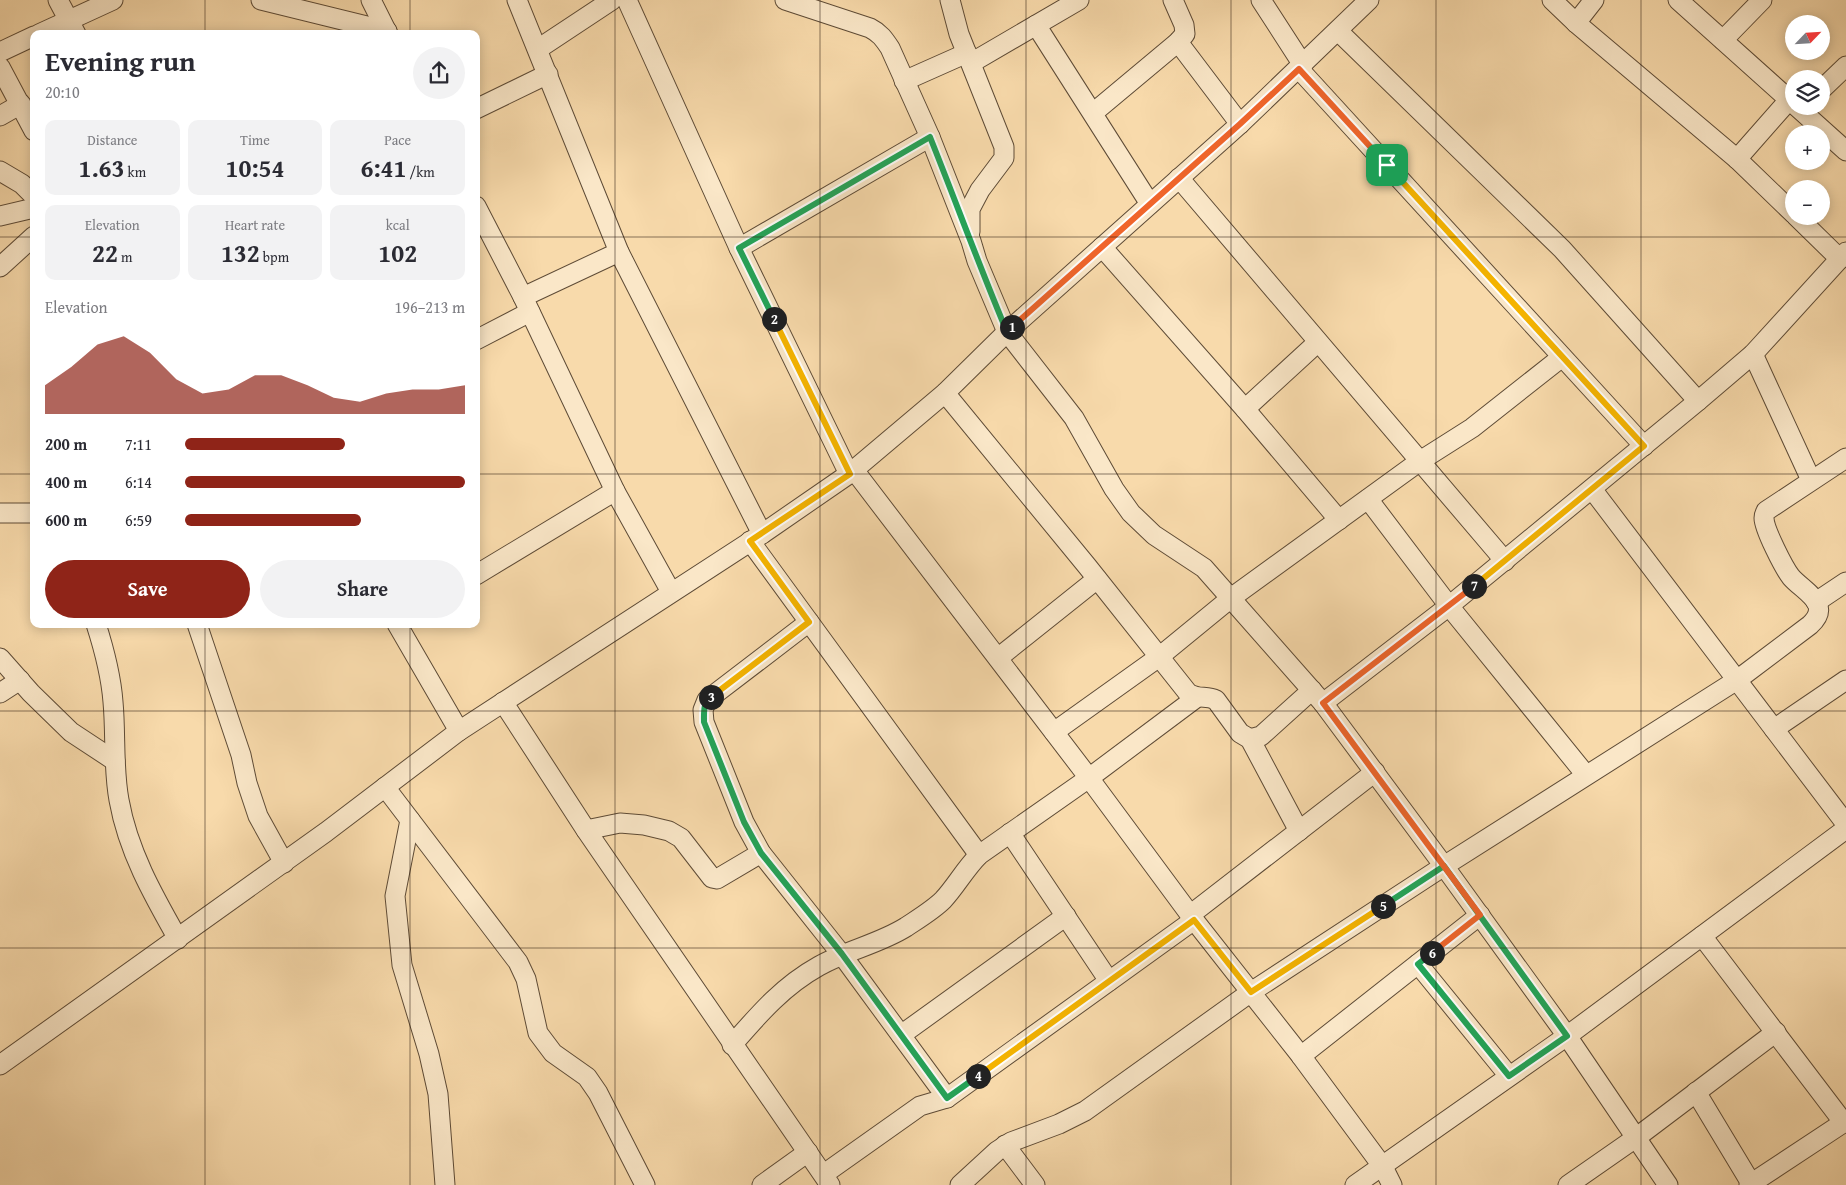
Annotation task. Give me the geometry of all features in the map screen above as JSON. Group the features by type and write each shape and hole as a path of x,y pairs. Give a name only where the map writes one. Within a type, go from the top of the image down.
{"street":[{"path":"58,0 73,27"},
{"path":"59,30 73,27 113,0"},
{"path":"260,0 380,30"},
{"path":"371,0 387,30"},
{"path":"517,0 619,252 756,538 809,622 979,855"},
{"path":"538,49 612,0"},
{"path":"627,0 739,248 852,472 998,658 1192,917 1301,1056 1382,1167 1392,1185"},
{"path":"785,0 877,31 890,48 930,137 977,261 1007,332 1074,418 1114,489 1131,513 1154,535 1204,568 1318,696 1567,1036 1668,1185"},
{"path":"950,0 959,34 1004,147 1004,158 980,190 970,209 971,241"},
{"path":"904,81 969,58 1036,25 1079,0"},
{"path":"1093,113 1178,42 1185,34 1184,25 1173,0"},
{"path":"1261,0 1301,67 1644,446"},
{"path":"0,1065 284,863 459,731 756,538 852,472 945,393 1007,332 1240,124 1369,0"},
{"path":"1552,0 1576,23 1737,159 1785,205"},
{"path":"1576,23 1594,0"},
{"path":"1678,0 1785,94"},
{"path":"1723,40 1762,0"},
{"path":"1036,25 1150,204"},
{"path":"1338,31 1562,249 1698,401"},
{"path":"0,52 30,38"},
{"path":"1178,42 1240,124"},
{"path":"1830,81 1846,66"},
{"path":"0,67 30,123"},
{"path":"480,107 548,74"},
{"path":"0,116 21,104"},
{"path":"1737,159 1786,115"},
{"path":"1808,115 1846,151"},
{"path":"739,248 930,137"},
{"path":"0,171 22,184 30,192"},
{"path":"1179,178 1505,560"},
{"path":"0,216 30,209"},
{"path":"480,218 527,305 615,491 671,592"},
{"path":"1250,739 1261,736 1449,606 1753,354 1843,255 1807,225"},
{"path":"0,267 30,240"},
{"path":"1102,247 1245,409 1338,520"},
{"path":"480,337 527,305 619,252"},
{"path":"1245,409 1318,342"},
{"path":"1753,354 1811,480"},
{"path":"1054,732 1159,657 1231,598 1338,520 1472,428 1562,357"},
{"path":"945,393 1188,694 1196,698 1211,697 1216,700 1240,734 1250,739 1299,831"},
{"path":"960,1185 1006,1145 1085,1111 1251,992 1586,775 1738,680 1817,618 1819,614 1816,602 1792,578 1778,553 1765,524 1764,516 1766,511 1846,458"},
{"path":"1592,489 1846,824"},
{"path":"480,573 615,491"},
{"path":"1368,499 1449,606 1586,775"},
{"path":"0,513 30,513"},
{"path":"998,658 1097,579"},
{"path":"1816,602 1846,582"},
{"path":"809,622 707,700 703,710 704,722 744,822 761,853 842,954 947,1098"},
{"path":"97,628 106,656 113,701 115,761 119,800 130,839 147,886 178,939"},
{"path":"198,628 241,755 247,783 258,816 284,863"},
{"path":"399,628 459,731"},
{"path":"0,658 71,732 115,761"},
{"path":"0,693 20,680"},
{"path":"1774,728 1846,680"},
{"path":"732,1045 766,1005 789,984 819,965 906,927 942,901 979,855 1089,778 1196,698"},
{"path":"503,702 586,830 732,1045 827,1180 920,1106 947,1098 1110,981 1375,772"},
{"path":"385,787 518,962 526,979 538,1032 553,1053 587,1077 598,1093 645,1185"},
{"path":"410,820 395,896 402,964 412,1003 430,1054 438,1094 445,1185"},
{"path":"586,830 620,823 644,825 669,831 681,838 712,878 717,879 761,853"},
{"path":"1355,1185 1567,1036 1846,828"},
{"path":"1010,833 1110,981"},
{"path":"1301,1056 1480,915"},
{"path":"901,1035 1066,916"},
{"path":"1696,1092 1751,1184 1845,1122 1702,936"},
{"path":"1418,964 1509,1076"},
{"path":"1568,1185 1637,1137 1776,1032"},
{"path":"1006,1145 1036,1185"},
{"path":"762,1185 808,1152"}],"route":[{"path":"1387,165 1299,69 1007,332 977,261 930,137 739,248 850,474 750,541 809,622 707,700 703,710 704,722 744,822 761,853 842,954 947,1098 1194,920 1251,992 1444,866 1567,1036 1509,1076 1418,964 1480,915 1444,866 1323,703 1449,606 1644,446 1387,165"}]}
